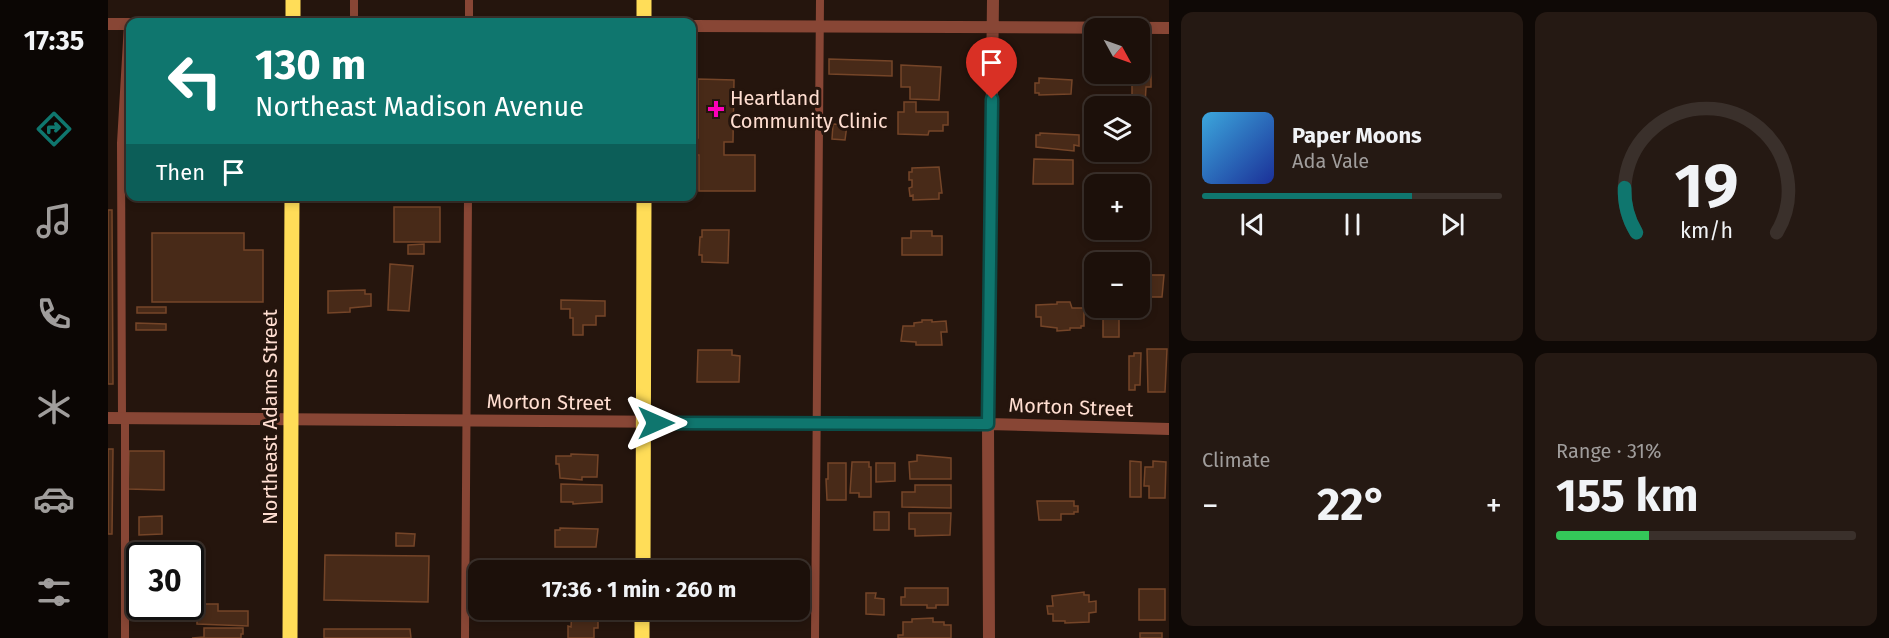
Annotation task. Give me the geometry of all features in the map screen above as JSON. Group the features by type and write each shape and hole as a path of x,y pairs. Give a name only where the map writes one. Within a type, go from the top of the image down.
{"main road":[{"path":"293,0 293,18"},
{"path":"644,0 644,18"},
{"name":"Northeast Adams Street","path":"290,638 292,201"},
{"path":"643,560 644,201"},
{"path":"642,620 642,638"}],"street":[{"path":"989,638 988,424 993,0"},
{"path":"108,24 126,24"},
{"path":"696,26 1169,28"},
{"name":"Morton Street","path":"108,418 988,424 1169,429"}],"lane":[{"path":"354,0 354,18"},
{"path":"469,0 469,18"},
{"path":"815,638 820,0"},
{"path":"125,638 121,143 126,69"},
{"path":"465,638 468,201"}],"building":[{"path":"829,59 892,61 892,76 829,74"},
{"path":"901,65 941,67 939,100 910,99 910,87 901,87"},
{"path":"1151,73 1151,87 1146,87 1146,96 1132,96 1132,84 1150,84"},
{"path":"1039,78 1072,80 1071,94 1039,95 1035,93 1035,83 1039,83"},
{"name":"Heartland Community Clinic","path":"698,79 734,80 733,142 724,142 724,155 755,155 755,191 699,191 699,155 696,155 696,138 698,138"},
{"path":"904,102 916,102 916,112 948,112 948,125 943,125 943,131 929,131 928,135 898,134 898,112 904,112"},
{"path":"833,124 847,125 845,140 832,139"},
{"path":"1040,133 1079,135 1079,146 1074,145 1074,151 1036,147 1036,135"},
{"path":"1034,159 1073,160 1073,184 1033,184"},
{"path":"939,167 942,193 939,193 939,199 913,200 909,188 912,187 909,172 912,172 912,168"},
{"path":"394,207 440,207 440,242 394,242"},
{"path":"108,210 112,210 113,384 108,384"},
{"path":"702,230 729,230 728,263 702,262 702,255 699,255"},
{"path":"911,231 932,231 932,236 942,236 942,255 902,255 902,238 911,238"},
{"path":"152,233 244,233 244,250 263,250 263,302 152,302"},
{"path":"424,244 424,254 408,254 408,245"},
{"path":"390,264 413,266 409,311 388,310"},
{"path":"1150,275 1164,275 1162,297 1150,297"},
{"path":"365,290 365,294 371,294 371,306 350,308 350,312 328,313 328,291"},
{"path":"561,300 605,301 605,316 596,316 596,325 583,325 583,335 573,335 573,318 570,318 570,309 561,309"},
{"path":"1057,302 1070,302 1072,308 1084,308 1084,326 1057,331 1057,328 1041,326 1041,317 1036,317 1036,305 1057,304"},
{"path":"137,307 166,307 166,313 137,313"},
{"path":"1103,318 1119,318 1119,337 1103,337"},
{"path":"922,320 946,321 947,332 941,332 942,345 916,345 916,342 901,341 903,326 914,326 914,323 922,322"},
{"path":"136,323 166,324 166,330 136,330"},
{"path":"1147,349 1167,349 1165,392 1148,392"},
{"path":"698,350 732,350 732,355 740,356 739,382 697,382"},
{"path":"1134,353 1141,353 1140,385 1135,385 1135,390 1129,390 1129,356 1134,356"},
{"path":"108,449 113,449 112,534 108,534"},
{"path":"129,451 164,451 164,490 128,489"},
{"path":"571,454 598,455 597,477 582,477 582,480 560,478 556,456 571,456"},
{"path":"917,455 951,458 951,479 910,479 909,462 917,461"},
{"path":"1130,461 1141,462 1141,497 1130,497"},
{"path":"1153,461 1166,462 1165,498 1149,498 1149,486 1144,486 1145,467 1153,467"},
{"path":"852,462 869,462 871,497 859,497 859,493 850,493"},
{"path":"828,463 846,463 846,500 827,500"},
{"path":"876,463 895,463 895,481 876,482"},
{"path":"561,484 602,485 602,502 573,504 573,502 561,502"},
{"path":"915,485 951,485 951,508 902,507 902,492 915,492"},
{"path":"1037,501 1074,501 1074,506 1078,506 1078,512 1061,514 1061,520 1039,520"},
{"path":"874,512 889,512 889,530 874,530"},
{"path":"909,513 951,513 950,535 915,536 915,529 909,529"},
{"path":"162,516 162,534 139,535 139,517"},
{"path":"560,528 598,529 596,547 555,547 555,530 560,530"},
{"path":"396,533 415,534 414,546 396,546"},
{"path":"325,555 429,556 428,602 324,600"},
{"path":"905,588 948,588 948,605 927,608 927,605 901,605 901,597 905,597"},
{"path":"1139,589 1165,589 1165,620 1139,620"},
{"path":"1084,592 1084,595 1089,595 1089,602 1096,601 1096,612 1089,613 1089,622 1053,621 1053,614 1048,614 1047,606 1053,606 1052,596"},
{"path":"866,593 876,593 875,598 884,599 884,615 866,614"},
{"path":"204,604 218,604 218,611 248,611 248,626 197,624 197,620 204,620"},
{"path":"933,618 933,622 944,622 944,625 951,625 951,638 898,638 898,635 903,635 903,622"},
{"path":"571,620 598,620 598,628 594,628 594,638 568,638 568,626 571,627"},
{"path":"204,628 243,628 243,634 241,638 192,638 204,637"},
{"path":"324,629 410,629 411,638 324,638"},
{"path":"1140,633 1162,633 1162,638 1140,638"}],"place":[{"name":"Heartland Community Clinic","path":"716,109"}],"route":[{"path":"656,423 988,424 992,99"}]}
